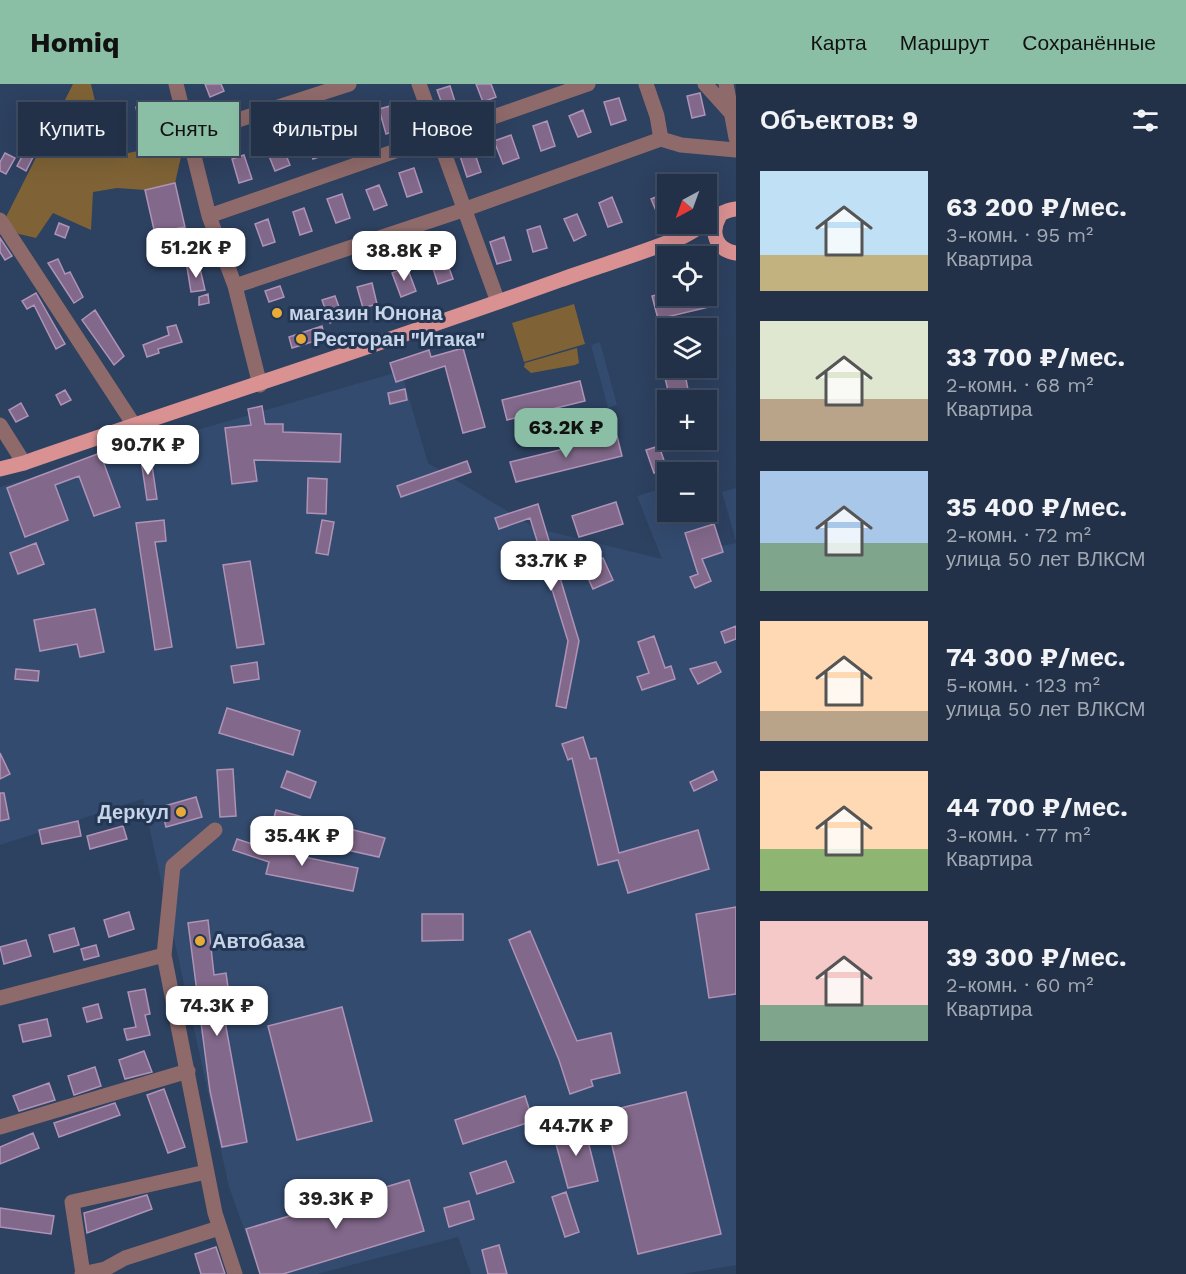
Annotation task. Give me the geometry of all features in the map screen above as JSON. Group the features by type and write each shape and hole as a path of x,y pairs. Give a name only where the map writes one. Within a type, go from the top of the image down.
{"main road":[{"path":"0,469 24,464 134,425 260,385 498,302 685,235 735,209"},
{"path":"719,217 714,233 731,252"},
{"path":"685,235 706,238 731,252"}],"street":[{"path":"176,84 180,102"},
{"path":"239,120 350,84"},
{"path":"419,84 425,102"},
{"path":"494,117 588,84"},
{"path":"646,84 657,116 661,139"},
{"path":"705,84 732,114"},
{"path":"726,84 736,138"},
{"path":"235,286 463,210 661,139 681,145 736,150"},
{"path":"209,216 391,153"},
{"path":"194,156 209,216 235,286 260,385"},
{"path":"444,156 498,302"},
{"path":"0,220 134,425"},
{"path":"0,426 24,464"},
{"path":"214,830 173,866 164,955 206,1172 219,1228 235,1274"},
{"path":"0,998 164,955"},
{"path":"0,1127 188,1071"},
{"path":"206,1172 72,1202 82,1274 105,1269 125,1258 219,1228"}],"shaded area":[{"path":"73,84 91,84 95,102 64,102"},
{"path":"138,151 138,156 181,156 175,183 145,190 117,188 93,192 91,230 53,213 36,238 19,234 6,226 6,217 37,156 108,157 126,156 126,153"},
{"path":"574,304 585,344 524,362 512,323"},
{"path":"600,342 617,405 608,408 591,345"},
{"path":"577,348 579,363 575,365 531,373 524,367 525,363"},
{"path":"401,371 428,463 535,528 662,559 637,496 657,490 657,522 707,522 716,547 736,543 736,1265 683,1274 471,1274 458,1237 317,1274 260,1274 229,1187 143,799 0,845 0,487"},
{"path":"736,488 736,541 722,492"}],"building":[{"path":"205,84 221,84 224,91 210,97"},
{"path":"476,84 491,84 496,97 483,102"},
{"path":"450,86 455,102 441,102 437,90"},
{"path":"700,93 705,115 692,118 687,96"},
{"path":"619,98 626,120 611,125 604,102"},
{"path":"391,106 391,132 386,134 379,109"},
{"path":"583,110 591,132 578,137 569,116"},
{"path":"547,121 555,146 541,151 533,126"},
{"path":"511,135 519,158 503,164 494,141"},
{"path":"5,153 15,158 6,174 0,171 0,162"},
{"path":"244,155 252,179 239,183 232,159"},
{"path":"22,156 33,157 26,171 17,166"},
{"path":"269,156 286,156 290,165 275,171"},
{"path":"460,156 476,156 481,172 467,177"},
{"path":"414,168 422,192 407,197 399,173"},
{"path":"175,183 185,227 178,228 184,249 171,252 166,231 155,234 145,190"},
{"path":"379,185 387,205 374,210 366,190"},
{"path":"342,194 350,218 336,223 327,199"},
{"path":"612,197 622,222 608,227 599,203"},
{"path":"657,197 657,213 651,199"},
{"path":"304,208 312,231 300,235 293,212"},
{"path":"577,214 586,235 574,241 564,219"},
{"path":"268,219 275,242 263,246 255,224"},
{"path":"59,223 69,227 65,238 55,234"},
{"path":"540,226 547,248 533,252 527,230"},
{"path":"504,237 511,260 497,264 490,242"},
{"path":"0,238 12,256 5,260 0,252"},
{"path":"443,251 453,279 438,284 429,256"},
{"path":"58,259 65,274 70,272 83,297 74,303 48,263"},
{"path":"199,264 205,290 191,292 187,267"},
{"path":"407,267 416,291 401,297 392,273"},
{"path":"372,283 377,304 363,308 357,287"},
{"path":"280,286 284,297 269,302 265,291"},
{"path":"36,293 65,344 56,349 34,305 27,309 22,301"},
{"path":"208,294 209,303 199,305 199,297"},
{"path":"657,295 657,306 709,307 658,318 652,296"},
{"path":"335,296 343,318 330,323 322,300"},
{"path":"95,310 124,356 114,365 82,320"},
{"path":"176,325 182,342 158,349 159,353 147,357 143,345 169,335 167,327"},
{"path":"322,326 325,338 292,348 289,337"},
{"path":"463,348 485,427 463,433 445,366 396,382 390,363 429,350 431,357"},
{"path":"665,378 686,378 688,390 668,390"},
{"path":"580,381 585,401 507,420 502,400"},
{"path":"405,389 407,400 390,404 388,393"},
{"path":"65,390 71,400 61,405 56,395"},
{"path":"21,403 28,416 16,422 9,410"},
{"path":"262,406 265,424 283,424 283,432 341,434 340,462 254,460 257,481 232,484 225,428 251,425 248,409"},
{"path":"617,436 622,456 516,482 510,462"},
{"path":"657,447 657,450 660,450 665,462 657,462 657,472 654,473 646,450"},
{"path":"150,452 157,499 147,500 140,453"},
{"path":"100,453 120,507 94,516 79,476 55,485 68,520 25,537 7,488"},
{"path":"467,461 471,472 401,497 397,486"},
{"path":"308,478 327,479 326,514 307,513"},
{"path":"616,502 623,524 579,537 572,516"},
{"path":"538,504 579,641 566,708 556,706 568,641 530,518 499,529 495,518"},
{"path":"164,520 166,541 155,542 172,647 155,650 136,523"},
{"path":"322,520 334,522 328,555 316,553"},
{"path":"714,524 723,552 702,559 711,581 695,588 690,577 698,574 685,533"},
{"path":"36,543 44,564 18,574 10,553"},
{"path":"603,558 613,580 593,589 583,567"},
{"path":"250,561 264,644 237,648 223,565"},
{"path":"95,609 104,652 80,657 77,644 40,651 34,620"},
{"path":"736,626 736,639 725,643 721,632"},
{"path":"654,636 665,668 671,666 675,679 642,690 637,677 649,673 638,642"},
{"path":"257,662 259,679 234,683 231,666"},
{"path":"716,662 721,672 698,684 690,669"},
{"path":"16,669 39,671 38,681 15,679"},
{"path":"227,708 300,731 293,755 219,733"},
{"path":"583,737 590,759 596,758 619,853 698,830 709,869 628,893 618,860 598,865 572,758 568,760 562,744"},
{"path":"0,753 10,774 0,779"},
{"path":"233,769 236,816 220,817 217,770"},
{"path":"287,771 316,782 310,798 281,787"},
{"path":"713,771 717,780 694,791 690,782"},
{"path":"0,793 4,793 9,819 0,821"},
{"name":"Деркул","path":"196,797 202,817 166,827 161,807"},
{"path":"276,810 385,838 379,857 270,833"},
{"path":"78,821 81,836 42,844 39,830"},
{"path":"123,826 127,839 90,849 87,836"},
{"path":"237,839 270,850 358,868 353,891 266,874 269,862 233,850"},
{"path":"736,907 736,994 709,998 696,914"},
{"path":"129,912 134,929 109,937 104,920"},
{"path":"422,914 463,914 463,940 422,941"},
{"path":"208,920 214,975 226,973 232,1015 224,1016 247,1142 222,1147 210,1091 188,923"},
{"path":"74,928 79,945 54,952 49,935"},
{"path":"530,931 577,1041 611,1033 620,1073 591,1080 593,1086 570,1094 559,1060 509,940"},
{"path":"26,940 31,956 4,964 0,947"},
{"path":"96,945 99,956 84,960 81,949"},
{"path":"145,989 150,1014 145,1015 150,1035 127,1040 124,1029 136,1027 128,992"},
{"path":"98,1004 102,1018 87,1022 83,1008"},
{"path":"342,1007 372,1121 297,1140 268,1026"},
{"path":"47,1019 51,1036 23,1042 19,1025"},
{"path":"144,1051 152,1072 125,1079 119,1060"},
{"path":"95,1067 101,1086 74,1095 68,1076"},
{"path":"49,1083 55,1100 19,1111 13,1096"},
{"path":"164,1089 185,1147 168,1153 147,1095"},
{"path":"686,1092 721,1234 638,1254 604,1112"},
{"path":"525,1096 533,1121 463,1144 455,1120"},
{"path":"115,1103 120,1115 59,1137 54,1123"},
{"path":"584,1125 598,1181 568,1188 553,1133"},
{"path":"33,1133 39,1148 0,1164 0,1147"},
{"path":"506,1161 514,1182 477,1194 470,1173"},
{"path":"409,1180 424,1231 283,1274 260,1274 246,1229"},
{"path":"566,1192 579,1232 565,1237 552,1197"},
{"path":"147,1195 152,1209 87,1233 84,1213"},
{"path":"469,1201 474,1219 449,1227 444,1208"},
{"path":"0,1208 54,1216 51,1234 0,1227"},
{"path":"499,1245 507,1274 488,1274 482,1250"},
{"path":"216,1247 225,1274 201,1274 195,1254"}],"place":[{"name":"магазин Юнона","path":"277,313"},
{"name":"Ресторан \"Итака\"","path":"301,339"},
{"name":"Деркул","path":"181,812"},
{"name":"Автобаза","path":"200,941"}]}
